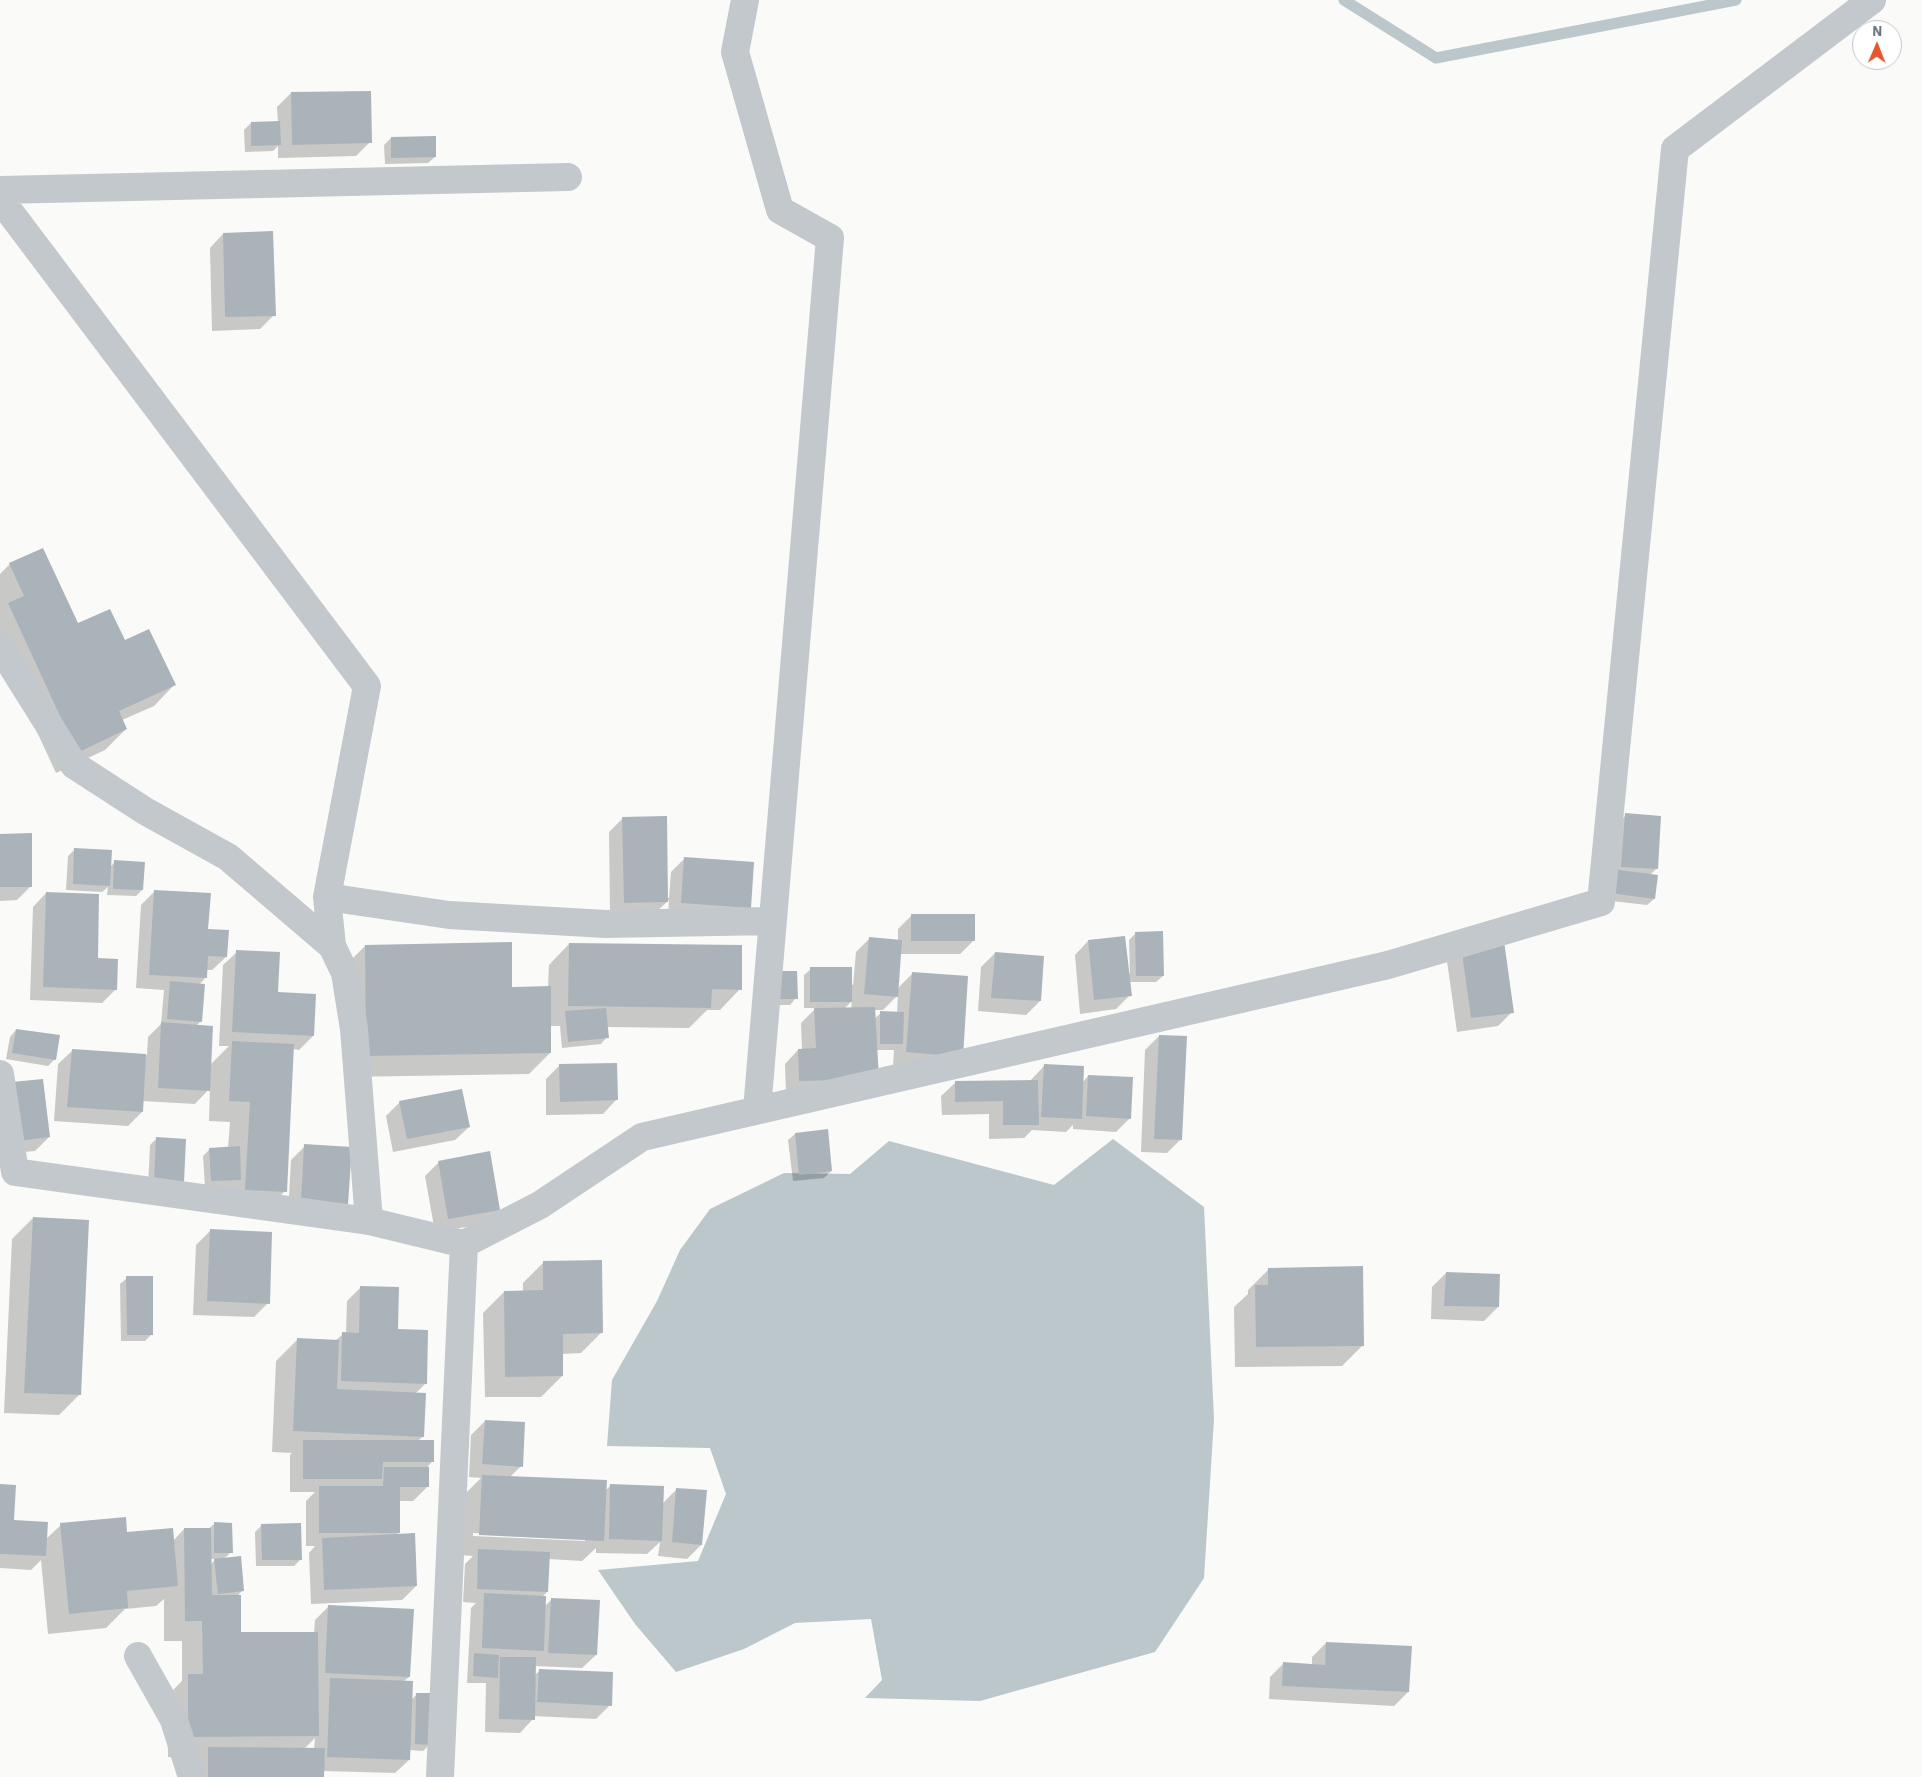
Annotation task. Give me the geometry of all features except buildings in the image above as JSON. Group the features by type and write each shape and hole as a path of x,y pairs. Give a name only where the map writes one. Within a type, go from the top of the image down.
{"street":[{"path":"745,0 735,52 780,210 830,238 757,1110"},
{"path":"0,1074 15,1172 369,1221 464,1244 540,1205 642,1137 1388,965 1601,902 1675,149 1872,0"},
{"path":"0,190 568,177"},
{"path":"0,199 367,686 327,896 332,946 345,973 354,1029 369,1221"},
{"path":"0,647 74,765 146,811 228,857 332,946"},
{"path":"327,896 449,915 596,923 772,921"},
{"path":"440,1777 464,1244"},
{"path":"138,1656 174,1720 192,1777"}],"shaded area":[{"path":"1113,1139 1204,1207 1214,1419 1204,1578 1155,1652 980,1701 865,1698 882,1680 871,1619 795,1623 744,1649 676,1672 635,1624 598,1570 698,1561 726,1494 710,1448 607,1446 612,1380 657,1301 680,1250 710,1209 784,1173 850,1174 889,1141 1054,1185"}],"waterway":[{"path":"1344,0 1436,58 1736,0"}]}
